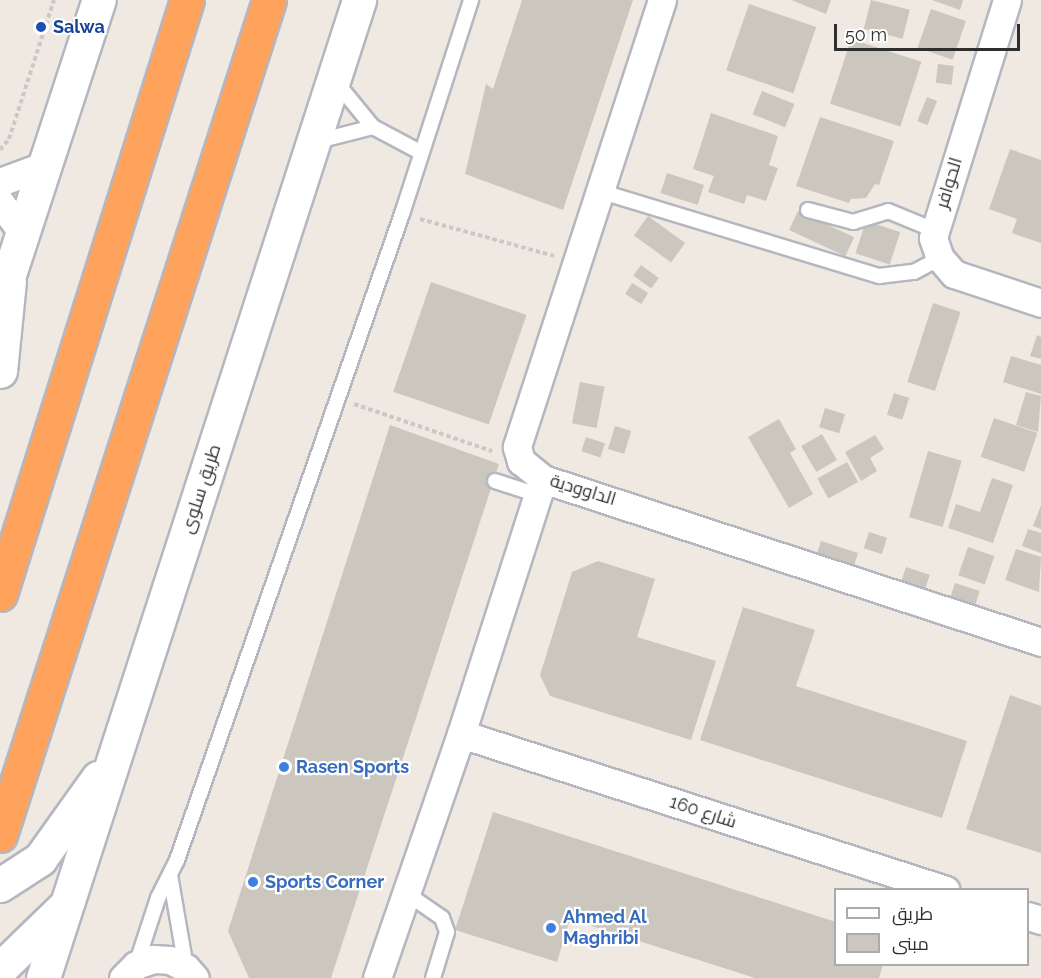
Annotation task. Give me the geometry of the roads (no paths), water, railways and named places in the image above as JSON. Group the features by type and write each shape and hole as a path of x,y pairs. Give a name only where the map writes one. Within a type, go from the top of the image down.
{"highway":[{"path":"161,79 174,0"},
{"path":"0,594 187,0"},
{"path":"0,835 269,0"},
{"path":"233,112 287,0"}],"main road":[{"path":"0,371 4,289 24,236 99,0"},
{"name":"طريق سلوى","path":"43,978 332,77 359,0"},
{"path":"0,885 40,859 117,751"},
{"path":"0,969 68,903"},
{"path":"68,903 69,978"}],"street":[{"path":"599,190 662,0"},
{"name":"الحوافر","path":"940,258 934,230 1007,0"},
{"path":"0,182 46,165"},
{"name":"الداوودية","path":"599,190 517,447 521,461 540,487 1041,642"},
{"path":"0,202 24,236"},
{"path":"940,258 954,274 1041,303"},
{"path":"377,978 461,734 540,487"},
{"name":"شارع 160","path":"461,734 939,888"},
{"path":"130,972 153,959 170,960 191,973"}],"lane":[{"path":"130,972 170,875 402,214 471,0"},
{"path":"332,77 373,127 420,153"},
{"path":"311,143 373,127"},
{"path":"599,190 879,276 914,272 940,258"},
{"path":"808,210 853,222 888,211 934,230"},
{"path":"495,481 540,487"},
{"path":"170,875 191,973"},
{"path":"406,893 442,918 445,925 445,946 433,978"}],"place":[{"name":"Salwa","path":"41,27"},
{"name":"Rasen Sports","path":"284,767"},
{"name":"Sports Corner","path":"253,882"},
{"name":"Ahmed Al Maghribi","path":"551,928"}]}
